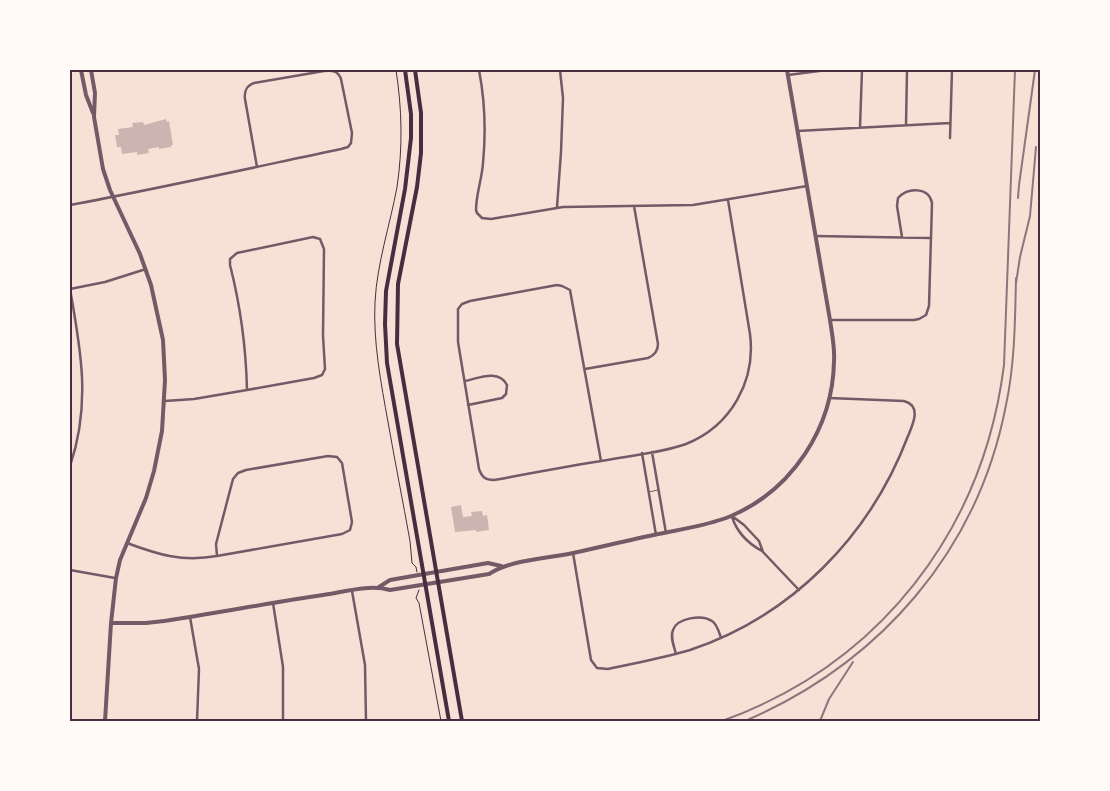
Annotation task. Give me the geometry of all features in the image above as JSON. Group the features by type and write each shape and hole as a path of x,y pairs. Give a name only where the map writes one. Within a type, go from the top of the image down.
{"main road":[{"path":"405,70 411,114 410,154 386,291 385,330 387,363 449,721"},
{"path":"415,70 421,113 421,153 417,187 398,284 397,344 462,721"}],"street":[{"path":"81,70 86,95 94,117 104,169 113,197 146,269 158,312 163,340 165,401 162,431 154,472 146,498 127,543 116,578 111,623 105,721"},
{"path":"91,70 95,93 94,117"},
{"path":"70,205 113,197 257,167 341,149 350,145 352,133 341,79 337,73 331,70 324,71 254,83 247,86 245,99 257,167"},
{"path":"479,70 484,106 484,142 483,164 476,206 477,213 486,220 557,207 693,205 807,186"},
{"path":"557,207 563,108 560,70"},
{"path":"379,587 390,580 488,563 501,566 705,525 732,516 784,482 795,469 813,440 821,422 829,398 834,361 830,320 787,72 827,70"},
{"path":"860,127 862,70"},
{"path":"906,125 907,70"},
{"path":"950,138 952,70"},
{"path":"797,131 950,123"},
{"path":"830,320 914,320 924,317 929,306 932,200 928,194 920,191 906,192 898,198 897,206 902,237"},
{"path":"601,461 571,294 567,288 556,285 470,301 460,306 458,312 458,342 479,469 486,479 494,480 652,452 684,444 699,438 714,428 733,407 747,378 752,354 728,200"},
{"path":"584,369 648,358 657,350 658,344 634,206"},
{"path":"815,236 931,238"},
{"path":"165,401 194,399 247,390 314,378 324,372 322,336 324,248 320,239 310,237 237,253 232,256 229,262 239,301 244,336 247,390"},
{"path":"70,466 79,429 83,380 81,354 70,288 105,282 146,269"},
{"path":"464,381 494,376 501,378 507,385 506,394 502,398 468,405"},
{"path":"573,553 591,660 593,665 602,669 676,654 721,638 772,611 799,590 840,550 873,508 899,460 915,417 914,408 910,403 904,401 829,398"},
{"path":"652,452 666,533"},
{"path":"642,453 656,535"},
{"path":"127,543 154,553 195,559 217,556 346,533 352,527 352,522 342,463 339,459 328,456 238,473 233,479 216,544 217,556"},
{"path":"732,516 739,531 752,546 763,552 799,590"},
{"path":"732,516 759,541 763,552"},
{"path":"111,623 146,623 352,590 379,587 390,590 425,585 489,574 501,566"},
{"path":"70,570 116,578"},
{"path":"352,590 365,665 366,721"},
{"path":"272,602 283,666 283,721"},
{"path":"190,617 198,669 197,721"},
{"path":"676,654 672,632 674,627 683,621 707,618 715,624 721,638"}],"lane":[{"path":"648,492 659,490"}],"path":[{"path":"396,70 402,118 400,159 397,186 379,270 375,300 375,324 380,377 412,560 416,567"},
{"path":"420,592 416,598 419,603 441,721"}],"building":[{"path":"166,119 167,122 169,121 173,145 171,147 148,149 149,153 137,155 137,152 122,154 121,147 117,147 115,135 119,135 118,129 133,127 132,123 143,122 144,125"},
{"path":"461,505 463,517 472,516 471,512 482,511 483,516 487,515 489,530 455,532 451,507"}],"railway":[{"path":"722,721 779,696 830,665 875,627 914,584 947,536 973,483 992,426 1004,365 1015,70"},
{"path":"1018,198 1035,70"},
{"path":"1016,283 1030,216 1036,147"},
{"path":"745,721 794,697 839,668 880,634 916,596 947,554 972,508 992,458 1006,405 1013,357 1016,278"},
{"path":"820,721 829,699 853,662"}]}
